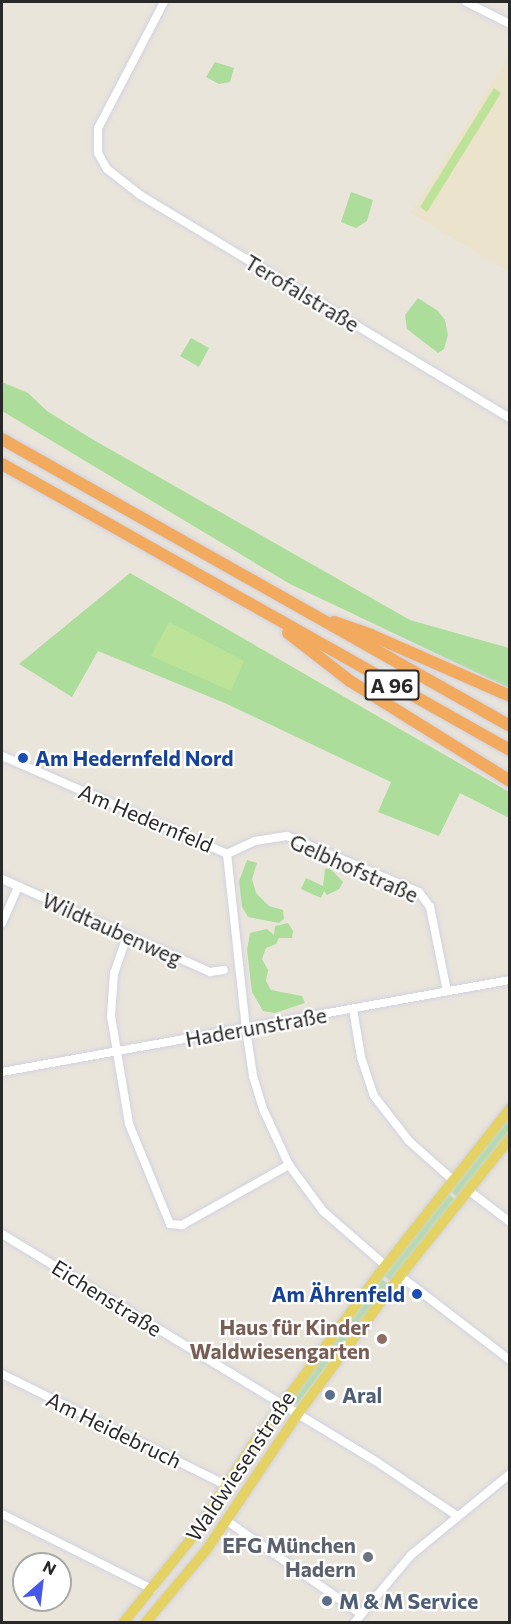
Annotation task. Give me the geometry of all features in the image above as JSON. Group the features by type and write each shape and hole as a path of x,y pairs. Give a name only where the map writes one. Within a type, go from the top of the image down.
{"highway":[{"name":"A 96","path":"2,439 510,726"},
{"name":"A 96","path":"2,464 274,620 510,750"},
{"path":"309,614 371,634 510,696"},
{"path":"274,620 308,651 350,681 510,781"}],"main road":[{"name":"Waldwiesenstraße","path":"124,1623 152,1589 282,1404 386,1266 510,1109"},
{"name":"Waldwiesenstraße","path":"146,1623 227,1521 297,1415 400,1276 510,1138"}],"street":[{"name":"Terofalstraße","path":"164,2 98,128 101,160 115,179 510,418"},
{"path":"466,2 510,24"},
{"name":"Am Hedernfeld","path":"2,756 227,855 246,1029 255,1085 289,1165 323,1211 386,1266"},
{"name":"Gelbhofstraße","path":"227,855 255,841 287,836 419,892 430,907 447,991"},
{"name":"Wildtaubenweg","path":"2,879 210,972 224,970"},
{"path":"2,923 18,886"},
{"path":"127,936 111,994 117,1051 129,1124 170,1224 182,1225 289,1165"},
{"name":"Haderunstraße","path":"2,1072 510,980"},
{"path":"353,1009 361,1057 374,1096 409,1141 453,1180"},
{"path":"468,1190 510,1222"},
{"name":"Eichenstraße","path":"2,1234 282,1404 456,1515"},
{"path":"400,1276 510,1360"},
{"name":"Am Heidebruch","path":"2,1374 226,1485"},
{"path":"355,1623 400,1566 456,1515 510,1474"},
{"path":"2,1514 152,1589"},
{"path":"227,1521 361,1614"}],"shaded area":[{"path":"509,55 509,272 411,213"}],"green space":[{"path":"215,62 234,68 230,82 219,84 206,77"},
{"path":"494,88 501,93 427,212 420,207"},
{"path":"351,192 373,200 367,221 356,228 341,222"},
{"path":"418,298 438,311 445,320 448,335 444,349 438,353 407,329 405,315"},
{"path":"191,338 209,348 199,367 180,356"},
{"path":"2,382 28,393 47,411 92,439 410,620 509,648 509,688 290,584 2,411"},
{"path":"130,573 509,792 509,818 460,793 439,836 378,812 391,782 227,704 98,651 72,697 19,664"},
{"path":"169,622 244,661 231,691 151,656"},
{"path":"247,860 257,863 252,879 256,893 269,906 283,910 284,919 279,923 248,917 242,907 239,881"},
{"path":"330,868 343,882 339,889 327,895 324,891 321,898 301,889 306,878 323,886 325,869"},
{"path":"288,923 293,931 292,938 279,938 276,944 266,948 262,959 268,970 266,981 271,990 302,996 305,1003 275,1013 263,1011 252,992 247,950 250,933 267,929 274,935 275,926"},
{"path":"509,1115 509,1131 457,1197 449,1190"},
{"path":"447,1193 456,1200 391,1281 383,1275"},
{"path":"380,1278 388,1284 297,1405 289,1400"}],"place":[{"name":"Am Hedernfeld Nord","path":"23,758"},
{"name":"Am Ährenfeld","path":"417,1294"},
{"name":"Haus für Kinder Waldwiesengarten","path":"382,1339"},
{"name":"Aral","path":"330,1395"},
{"name":"EFG München Hadern","path":"368,1557"},
{"name":"M & M Service","path":"327,1601"}]}
